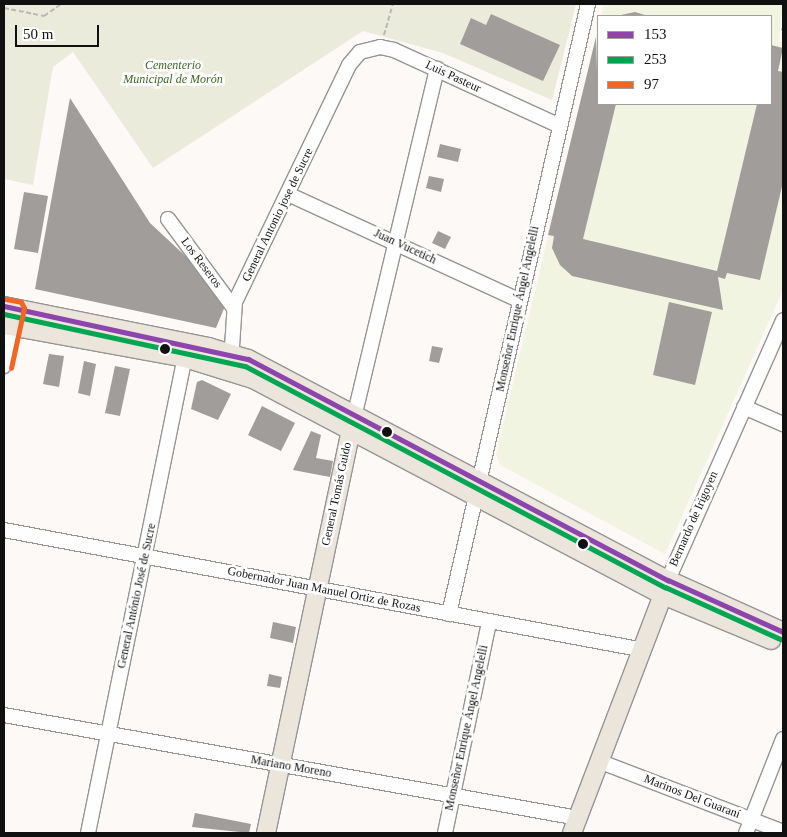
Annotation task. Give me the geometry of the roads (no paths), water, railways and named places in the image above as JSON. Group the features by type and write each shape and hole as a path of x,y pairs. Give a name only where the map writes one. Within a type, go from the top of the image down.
{"main road":[{"path":"10,307 231,362 353,421 666,588 783,645"},
{"path":"8,326 185,358 231,362"},
{"name":"General Tomás Guido","path":"266,833 353,421"},
{"path":"666,588 783,632"},
{"name":"Bernardo de Irigoyen","path":"575,826 644,650 666,588"}],"street":[{"name":"Monseñor Enrique Ángel Angelelli","path":"449,614 558,125 588,4"},
{"name":"Luis Pasteur","path":"350,64 360,52 380,47 437,69 558,125"},
{"name":"General Antonio jose de Sucre","path":"231,362 233,307 290,194 350,64"},
{"name":"General Tomás Guido","path":"353,421 437,69"},
{"name":"Juan Vucetich","path":"290,194 520,300"},
{"name":"Los Reseros","path":"168,219 233,307"},
{"path":"4,366 10,307"},
{"name":"Bernardo de Irigoyen","path":"666,588 783,320"},
{"name":"General António José de Sucre","path":"88,833 185,358"},
{"path":"744,406 783,424"},
{"name":"Gobernador Juan Manuel Ortiz de Rozas","path":"4,530 644,650"},
{"name":"Monseñor Enrique Ángel Angelelli","path":"445,833 489,622"},
{"name":"Mariano Moreno","path":"4,714 453,795 575,826"},
{"path":"746,833 783,739"},
{"name":"Marinos Del Guaraní","path":"601,762 783,832"}],"park label":[{"name":"Cementerio Municipal de Morón","path":"173,73"}]}
